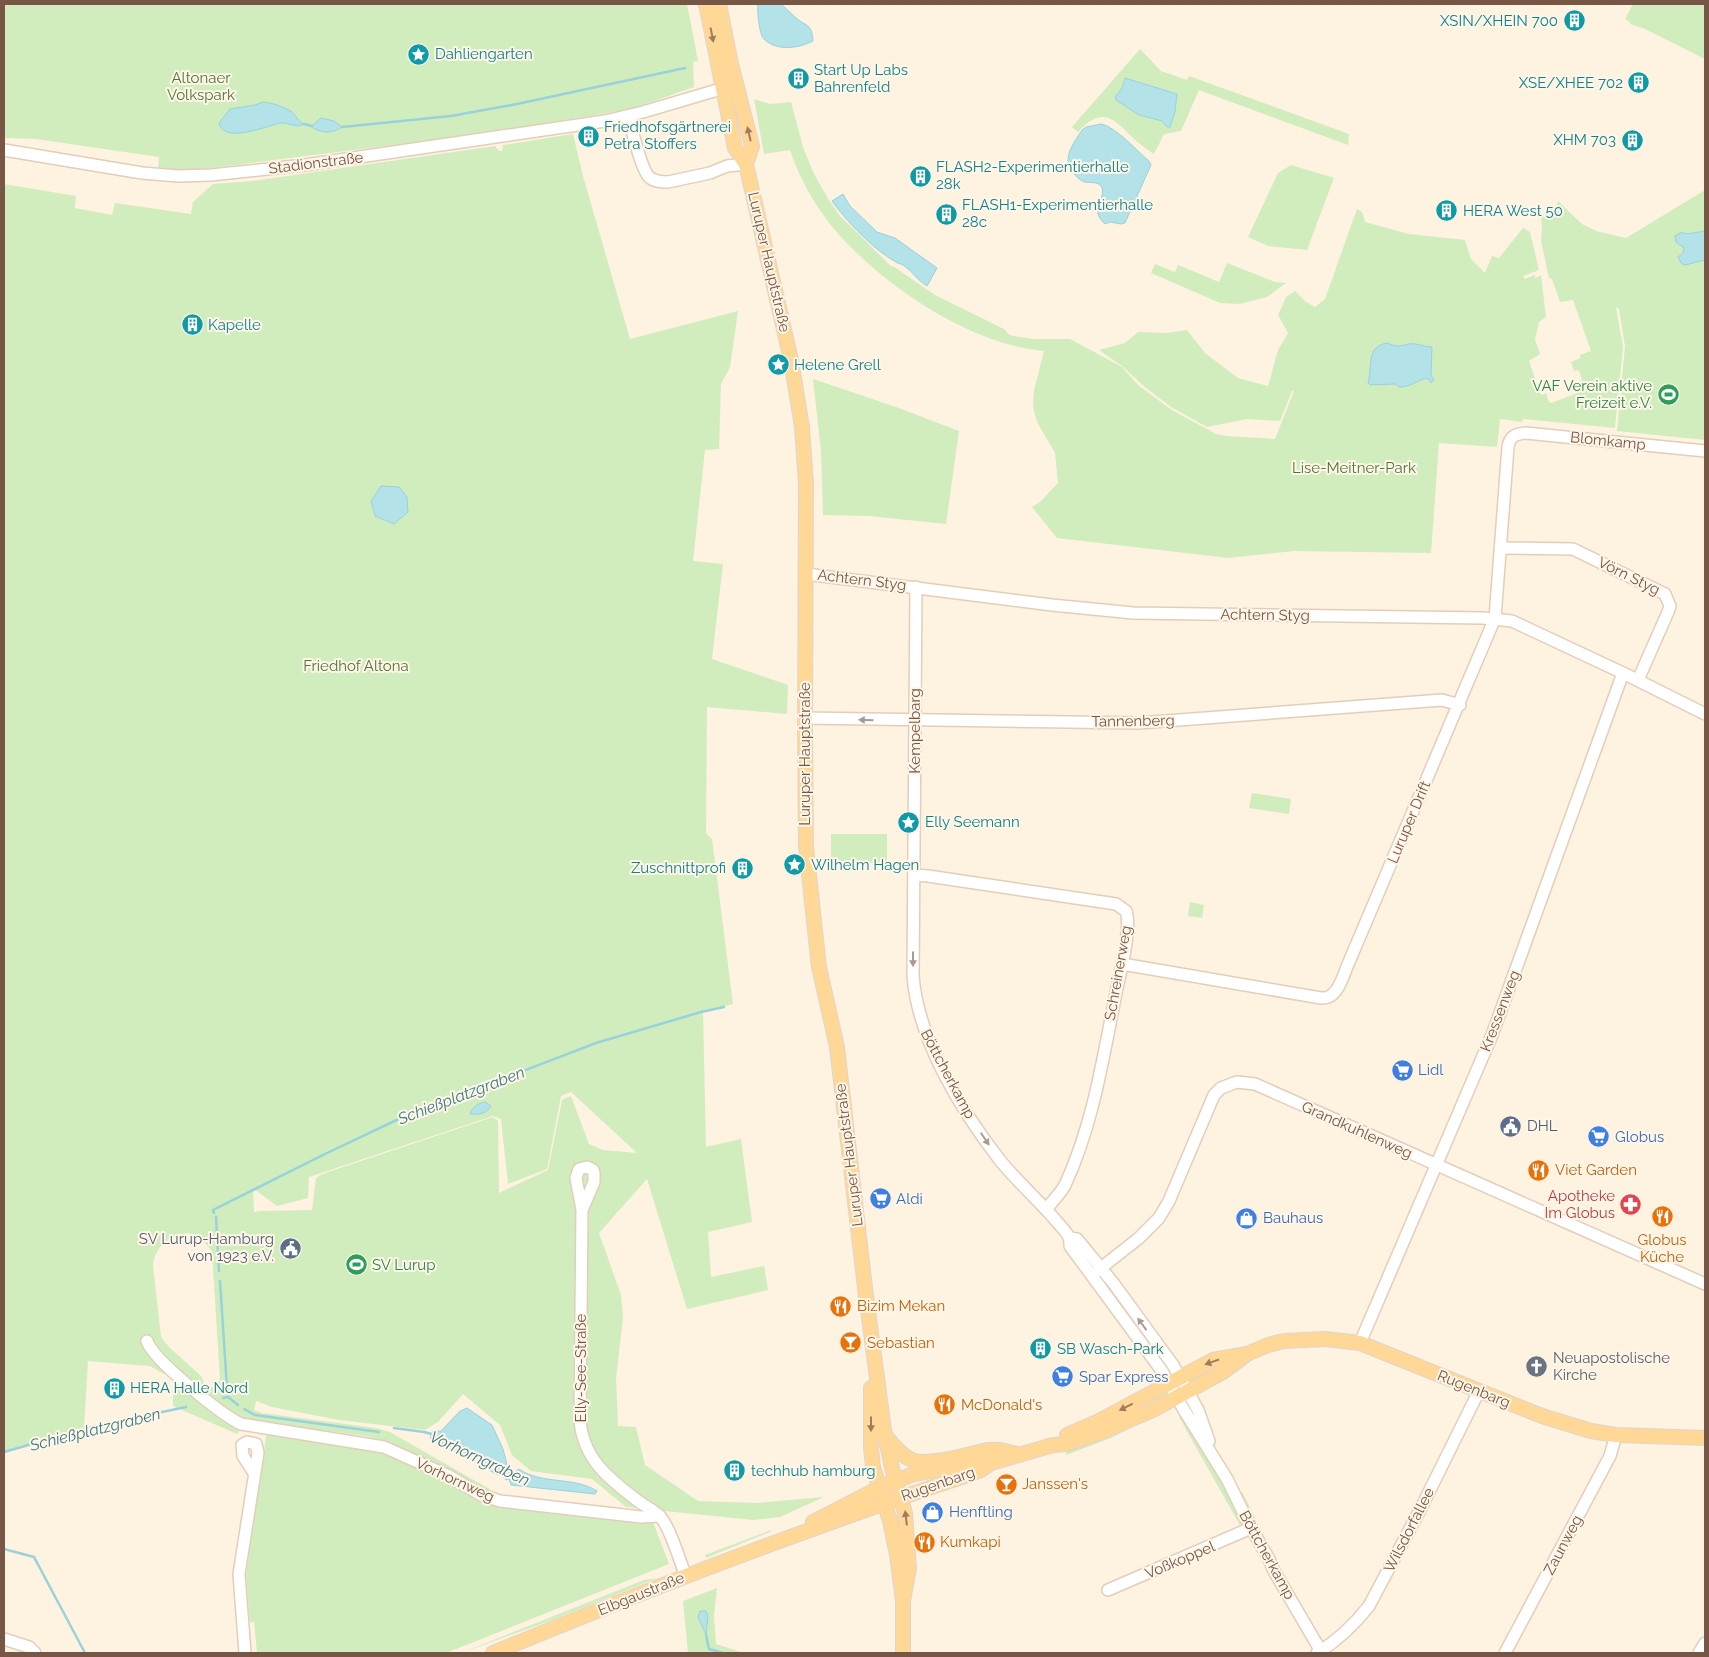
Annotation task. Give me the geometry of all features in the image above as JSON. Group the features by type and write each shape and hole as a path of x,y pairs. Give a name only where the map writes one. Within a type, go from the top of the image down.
{"main road":[{"name":"Luruper Hauptstraße","path":"706,4 735,148 746,164 774,289 786,333 798,393 806,484 806,846 819,967 837,1047 886,1436 883,1483"},
{"name":"Luruper Hauptstraße","path":"719,4 731,64 752,146 746,164"},
{"name":"Rugenbarg","path":"1053,1445 1064,1436 1099,1421 1213,1360 1247,1354 1268,1345 1296,1340 1334,1340 1360,1343 1479,1391 1591,1431 1616,1435 1705,1438"},
{"name":"Luruper Hauptstraße","path":"873,1344 871,1366 871,1448 874,1472 897,1502 906,1521 909,1568 903,1602"},
{"name":"Rugenbarg","path":"897,1502 981,1470 991,1463 1053,1445 1068,1444 1099,1433 1153,1410 1223,1372 1247,1354"},
{"path":"886,1436 903,1454 915,1462 930,1462 990,1450 1003,1450 1020,1455"},
{"name":"Rugenbarg","path":"883,1483 949,1467 979,1462 991,1463"},
{"path":"883,1483 904,1488 897,1502"},
{"name":"Elbgaustraße","path":"789,1537 883,1483"},
{"name":"Luruper Hauptstraße","path":"897,1502 894,1536 903,1602 903,1653"},
{"name":"Elbgaustraße","path":"493,1653 789,1537 897,1502"}],"street":[{"name":"Stadionstraße","path":"4,150 142,174 211,175 305,165 586,124 628,116 737,84"},
{"path":"628,116 644,171 654,180 668,182 746,164"},
{"name":"Blomkamp","path":"1512,437 1515,434 1526,433 1705,451"},
{"name":"Luruper Drift","path":"1122,964 1321,998 1333,995 1353,954 1460,705 1495,618 1502,548 1508,447 1512,437"},
{"name":"Vörn Styg","path":"1502,548 1573,549 1666,594 1670,606 1638,680"},
{"name":"Achtern Styg","path":"806,574 1052,605 1133,613 1495,618 1512,621 1623,672 1705,714"},
{"name":"Kempelbarg","path":"914,875 916,587"},
{"name":"Kressenweg","path":"1360,1343 1492,1035 1623,672"},
{"name":"Tannenberg","path":"805,718 1139,723 1442,700 1460,705"},
{"name":"Schreinerweg","path":"914,875 1116,904 1122,907 1128,916 1122,964 1102,1062 1086,1127 1065,1184 1046,1209"},
{"name":"Böttcherkamp","path":"914,875 914,992 920,1020 930,1045 958,1099 986,1141 1012,1175 1046,1209 1070,1238 1070,1246 1096,1272 1175,1381 1277,1577 1320,1652"},
{"name":"Grandkuhlenweg","path":"1096,1272 1139,1238 1159,1218 1209,1103 1221,1088 1237,1082 1255,1084 1705,1284"},
{"name":"Elly-See-Straße","path":"582,1210 580,1419 584,1443 590,1455 613,1480 660,1516 666,1524 686,1576"},
{"name":"Vorhornweg","path":"147,1341 159,1359 235,1421 253,1426 384,1446 449,1476 481,1495 500,1501 641,1518 660,1516"},
{"name":"Wilsdorfallee","path":"1320,1652 1358,1620 1378,1591 1479,1391"},
{"path":"245,1653 239,1574 254,1473 243,1456 241,1448 244,1443 250,1442 253,1426"},
{"name":"Zaunweg","path":"1505,1653 1610,1456 1616,1435"},
{"name":"Voßkoppel","path":"1108,1590 1251,1528"},
{"path":"4,1638 29,1647 35,1653"},
{"path":"1699,1653 1705,1643"}],"green space":[{"name":"Altonaer Volkspark","path":"4,4 687,4 698,61 693,62 694,87 631,109 497,132 227,166 193,170 158,168 159,157 36,139 4,138"},
{"path":"1633,4 1705,4 1705,59 1645,29 1630,24 1625,19"},
{"path":"1140,49 1161,71 1187,80 1189,76 1349,134 1348,145 1199,90 1181,131 1164,134 1154,154 1135,140 1121,126 1108,118 1094,119 1078,132 1072,127","holes":["1124,79 1177,94 1171,124 1139,115 1116,100 1115,97 1122,88"]},
{"name":"Lise-Meitner-Park","path":"754,99 770,104 791,102 803,147 813,172 827,197 840,216 892,267 935,295 1004,329 1008,334 1034,339 1070,339 1122,367 1139,386 1172,410 1216,434 1227,436 1275,439 1294,391 1292,391 1280,421 1247,419 1207,427 1171,407 1122,366 1099,350 1125,343 1138,332 1167,333 1187,330 1205,353 1238,378 1268,386 1278,350 1288,333 1278,315 1286,297 1295,291 1306,302 1315,307 1325,299 1357,209 1362,212 1365,222 1409,234 1465,240 1471,259 1485,273 1492,256 1499,258 1523,228 1530,232 1539,270 1523,276 1525,279 1541,275 1546,317 1539,322 1535,339 1540,354 1529,361 1541,395 1546,393 1551,403 1580,392 1578,383 1582,380 1579,370 1574,371 1571,362 1580,358 1580,355 1591,351 1573,300 1560,302 1552,279 1549,278 1541,241 1541,216 1550,211 1555,211 1558,201 1582,224 1596,231 1626,238 1705,190 1705,440 1617,431 1625,346 1619,309 1616,307 1623,347 1615,428 1523,419 1522,422 1500,419 1497,447 1439,443 1431,553 1294,551 1228,558 1057,538 1032,507 1040,502 1058,483 1055,453 1037,422 1033,407 1034,390 1044,351 1017,347 989,338 934,312 884,277 862,258 842,238 818,208 805,186 790,150 764,154"},
{"name":"Friedhof Altona","path":"573,134 583,176 630,339 738,311 730,367 721,384 719,449 705,450 693,561 723,564 712,659 788,685 787,714 707,707 706,833 712,839 733,1004 703,1012 706,1147 741,1139 752,1222 708,1232 711,1277 764,1266 768,1290 687,1309 647,1179 599,1233 621,1295 623,1317 616,1379 618,1426 636,1427 645,1465 698,1501 757,1503 824,1497 780,1517 753,1520 626,1507 592,1479 531,1471 512,1455 500,1425 463,1394 438,1422 425,1430 339,1420 272,1407 256,1401 254,1410 262,1413 376,1428 390,1432 500,1495 471,1483 386,1441 365,1436 247,1420 237,1434 173,1406 173,1379 150,1366 88,1361 84,1427 4,1453 4,184 76,196 75,208 112,215 115,203 191,214 193,202 213,184 252,181 495,146 499,151 502,151 503,145","holes":["571,1092 637,1153 603,1150 589,1144 571,1096 562,1100 548,1170 499,1193 498,1121 493,1117 322,1174 316,1178 312,1210 254,1212 253,1188 277,1206 308,1198 309,1177 493,1116 501,1119 508,1184 547,1169 561,1096","187,1233 199,1236 212,1251 220,1380 214,1388 205,1385 201,1376 169,1347 161,1337 153,1265 154,1258 164,1243 174,1237"]},
{"path":"1291,165 1334,178 1307,250 1268,246 1248,237 1278,173"},
{"path":"1227,263 1275,282 1286,283 1267,297 1239,304 1220,303 1151,273 1155,264 1175,272 1178,265 1219,282"},
{"path":"813,379 959,431 946,524 869,516 823,515 821,451"},
{"path":"1252,793 1291,799 1289,814 1249,808"},
{"path":"831,834 887,834 887,863 831,862"},
{"path":"1190,902 1204,905 1202,918 1188,916"},
{"path":"1181,1415 1220,1480 1225,1480 1228,1486 1225,1490 1242,1520 1241,1527 1179,1417"},
{"path":"1152,1417 1111,1438 1066,1455 1066,1451 1089,1444"},
{"path":"267,1430 385,1448 476,1497 653,1522 669,1564 446,1653 257,1653 254,1622 250,1622 246,1576"},
{"path":"1242,1492 1261,1529 1258,1529 1240,1493"},
{"path":"772,1531 706,1558 705,1555"},
{"path":"657,1578 552,1620 461,1653 644,1580"},
{"path":"717,1588 714,1616 716,1644 744,1653 688,1653 683,1601"}],"water":[{"path":"758,4 781,4 810,28 813,41 788,48 769,43 762,36 758,17"},
{"path":"1125,78 1177,94 1175,112 1170,127 1167,127 1162,121 1139,115 1116,100 1115,97 1122,88"},
{"path":"263,102 278,105 289,110 304,124 295,126 281,123 247,132 229,133 219,123 230,109"},
{"path":"321,118 334,121 342,127 328,132 313,128 312,126"},
{"path":"1101,124 1119,134 1151,165 1125,223 1121,224 1110,222 1105,224 1100,219 1098,209 1103,192 1101,186 1097,183 1081,180 1075,175 1068,164 1070,152 1082,130 1086,127"},
{"path":"843,194 850,206 877,232 895,238 937,268 927,286 903,265 879,251 853,226 832,201"},
{"path":"1705,231 1705,260 1682,264 1678,257 1683,253 1684,248 1676,242 1675,236 1682,232 1686,234"},
{"path":"1387,343 1397,346 1412,344 1432,347 1431,375 1434,380 1431,383 1427,378 1401,387 1395,384 1370,385 1368,383 1373,353 1380,345"},
{"path":"381,486 399,487 407,497 408,512 394,524 375,516 371,501"},
{"path":"485,1102 491,1106 487,1111 479,1114 470,1114 472,1109"},
{"path":"467,1408 492,1425 503,1449 508,1468 513,1473 519,1469 538,1477 578,1483 597,1491 595,1494 511,1485 509,1479 506,1480 502,1475 498,1475 430,1438 433,1431 441,1431 460,1411"},
{"path":"700,1611 706,1611 708,1616 706,1635 698,1617"}],"waterway":[{"path":"342,127 451,116 517,104 685,68"},
{"path":"304,124 312,126"},
{"name":"Schießplatzgraben","path":"214,1213 213,1210 403,1117 596,1043 724,1007"},
{"name":"Schießplatzgraben","path":"216,1217 219,1271"},
{"name":"Schießplatzgraben","path":"220,1281 227,1388"},
{"name":"Vorhorngraben","path":"223,1398 228,1397 238,1405"},
{"name":"Schießplatzgraben","path":"4,1452 95,1426 186,1407"},
{"name":"Vorhorngraben","path":"244,1409 255,1415 379,1432"},
{"name":"Vorhorngraben","path":"394,1428 435,1435"},
{"path":"4,1549 34,1557 85,1653"},
{"path":"706,1635 709,1649 723,1653"}],"place":[{"name":"XSIN/XHEIN 700","path":"1574,21"},
{"name":"Dahliengarten","path":"419,54"},
{"name":"Start Up Labs Bahrenfeld","path":"798,79"},
{"name":"XSE/XHEE 702","path":"1639,83"},
{"name":"Friedhofsgärtnerei Petra Stoffers","path":"588,136"},
{"name":"XHM 703","path":"1632,140"},
{"name":"FLASH2-Experimentierhalle 28k","path":"920,176"},
{"name":"HERA West 50","path":"1447,211"},
{"name":"FLASH1-Experimentierhalle 28c","path":"946,214"},
{"name":"Kapelle","path":"192,325"},
{"name":"Helene Grell","path":"778,365"},
{"name":"VAF Verein aktive Freizeit e.V.","path":"1668,395"},
{"name":"Elly Seemann","path":"909,822"},
{"name":"Wilhelm Hagen","path":"795,865"},
{"name":"Zuschnittprofi","path":"742,868"},
{"name":"Lidl","path":"1402,1070"},
{"name":"DHL","path":"1511,1126"},
{"name":"Globus","path":"1599,1137"},
{"name":"Viet Garden","path":"1539,1170"},
{"name":"Aldi","path":"880,1199"},
{"name":"Apotheke Im Globus","path":"1631,1205"},
{"name":"Globus Küche","path":"1662,1217"},
{"name":"Bauhaus","path":"1247,1218"},
{"name":"SV Lurup-Hamburg von 1923 e.V.","path":"290,1248"},
{"name":"SV Lurup","path":"356,1265"},
{"name":"Bizim Mekan","path":"841,1306"},
{"name":"Sebastian","path":"851,1343"},
{"name":"SB Wasch-Park","path":"1041,1349"},
{"name":"Neuapostolische Kirche","path":"1537,1367"},
{"name":"Spar Express","path":"1063,1377"},
{"name":"HERA Halle Nord","path":"114,1388"},
{"name":"McDonald's","path":"945,1405"},
{"name":"techhub hamburg","path":"735,1471"},
{"name":"Janssen's","path":"1006,1484"},
{"name":"Henftling","path":"933,1512"},
{"name":"Kumkapi","path":"924,1542"}]}
